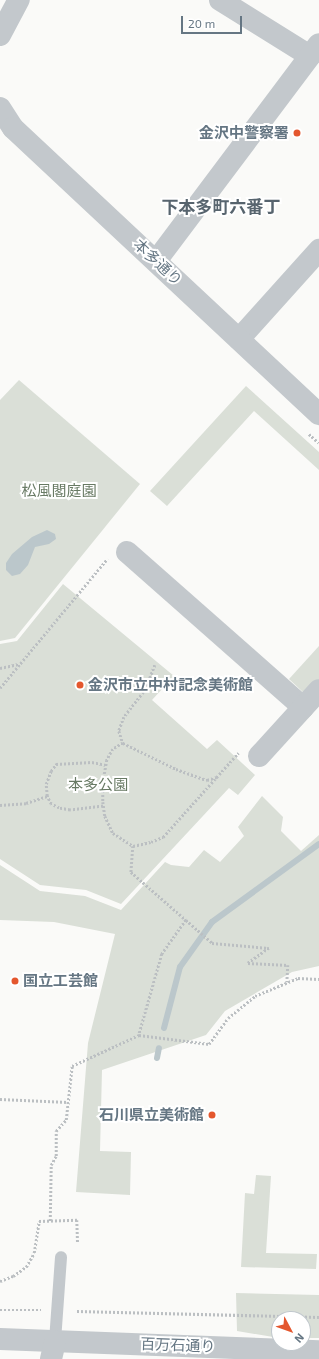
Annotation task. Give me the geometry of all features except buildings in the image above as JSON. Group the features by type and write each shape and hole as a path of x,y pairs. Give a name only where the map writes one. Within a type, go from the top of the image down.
{"street":[{"path":"0,36 19,0"},
{"path":"156,261 314,50 220,0"},
{"name":"本多通り","path":"0,108 13,128 319,414"},
{"path":"239,339 319,250"},
{"path":"127,552 303,707"},
{"path":"259,756 319,690"},
{"name":"百万石通り","path":"0,1338 53,1350 294,1354 319,1351"}],"lane":[{"path":"53,1350 61,1257"}],"path":[{"path":"0,688 114,550 119,549 127,552"},
{"path":"0,668 20,664"},
{"path":"123,743 113,749 106,765 103,783 103,806 105,816 114,833 133,846 151,842 163,837 217,777 207,780 176,769 123,743 119,730 124,716 146,689 155,665"},
{"path":"103,806 70,810 59,808 51,804 47,796 46,784 51,771 56,764 92,762 106,765"},
{"path":"0,805 26,803 47,796"},
{"path":"133,846 131,872 212,943 269,948 248,963 288,965 287,982"},
{"path":"139,1035 162,954 186,920"},
{"path":"50,1221 51,1165 56,1156 56,1131 66,1120 72,1066 139,1035 209,1044 228,1018 255,996 298,978 319,979"},
{"path":"0,1100 68,1102"},
{"path":"0,1281 13,1276 26,1267 34,1253 39,1221 77,1220 78,1243"},
{"path":"0,1310 42,1310"},
{"path":"77,1311 319,1317"}],"green space":[{"name":"松風閣庭園","path":"19,380 140,484 15,638 0,641 0,400"},
{"path":"246,386 319,452 319,470 254,411 167,506 150,491"},
{"name":"本多公園","path":"63,584 174,676 152,700 207,749 217,740 255,775 238,795 229,788 121,904 86,890 40,885 0,859 0,644 17,641"},
{"path":"319,646 319,680 306,695 289,679"},
{"path":"262,796 283,817 281,831 301,851 319,835 319,966 292,972 225,1011 206,1035 102,1070 100,1151 131,1152 130,1195 76,1192 88,1043 115,934 54,922 0,920 0,865 40,891 85,896 121,910 165,862 171,865 189,867 204,850 220,862 244,836 238,827"},
{"path":"256,1175 271,1176 266,1253 317,1254 316,1269 241,1267 245,1193 254,1194"},
{"path":"236,1293 319,1295 319,1338 311,1338 311,1311 271,1311 271,1337 237,1331"}],"shaded area":[{"path":"47,530 55,534 56,539 49,544 35,547 28,565 20,574 12,576 6,570 6,563 12,554 32,537"}],"waterway":[{"path":"164,1028 180,967 212,922 319,844"},
{"path":"157,1058 159,1048"}],"place":[{"name":"金沢中警察署","path":"297,133"},
{"name":"金沢市立中村記念美術館","path":"80,685"},
{"name":"国立工芸館","path":"15,981"},
{"name":"石川県立美術館","path":"212,1115"}],"district":[{"name":"下本多町六番丁","path":"221,207"}]}
